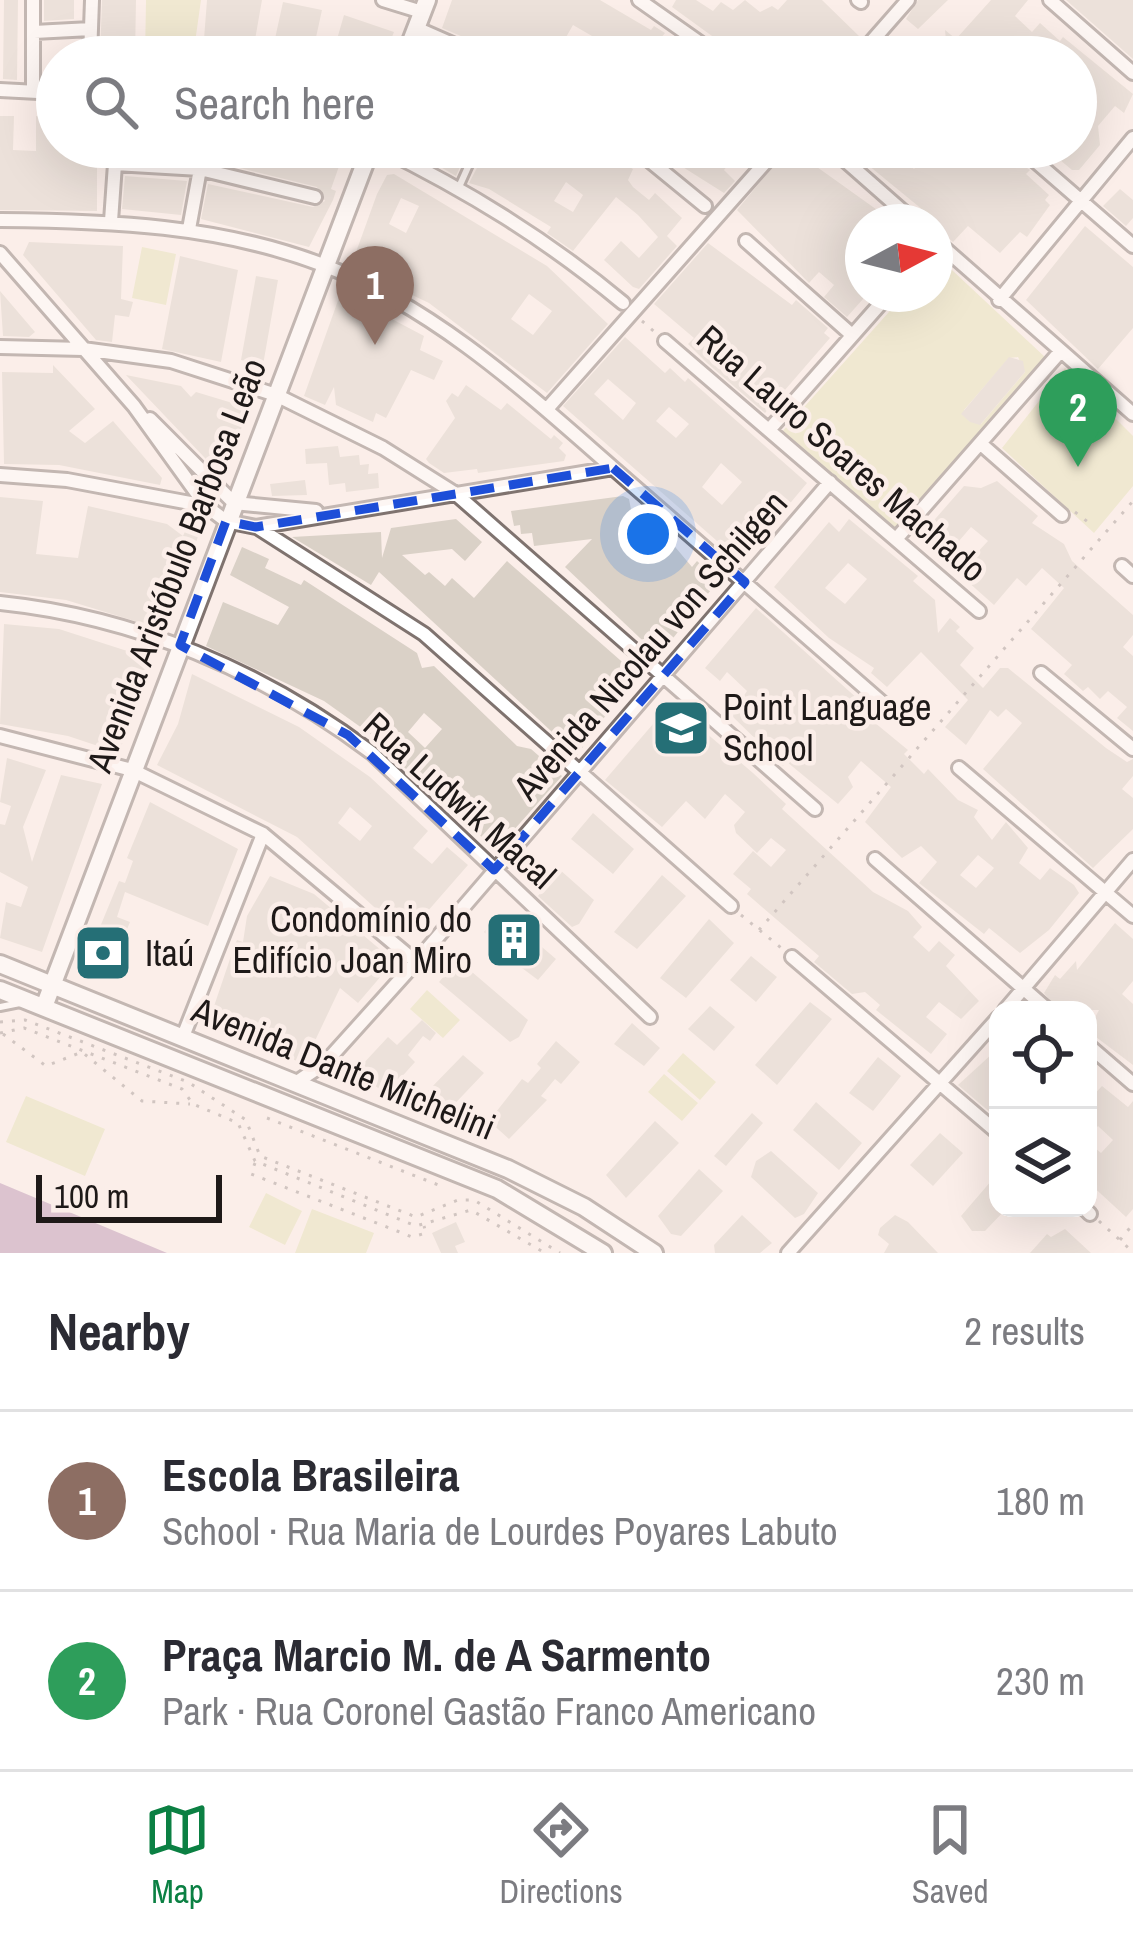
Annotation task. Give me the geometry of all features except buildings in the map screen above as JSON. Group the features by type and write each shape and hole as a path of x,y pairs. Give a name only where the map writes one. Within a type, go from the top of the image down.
{"main road":[{"name":"Avenida Aristóbulo Barbosa Leão","path":"36,1004 51,986 226,520 366,168"},
{"name":"Avenida Dante Michelini","path":"0,964 558,1192 654,1253"},
{"name":"Avenida Dante Michelini","path":"0,990 497,1189 603,1253"}],"street":[{"path":"32,92 33,0"},
{"path":"91,36 92,0"},
{"path":"383,0 422,13 453,36"},
{"path":"639,0 690,36"},
{"path":"876,36 908,0"},
{"path":"1050,0 1091,36"},
{"path":"34,32 91,29"},
{"path":"1097,41 1133,73"},
{"path":"0,90 36,92"},
{"path":"999,300 1133,138"},
{"path":"111,221 115,168"},
{"path":"183,168 315,196"},
{"path":"419,168 536,232 628,308"},
{"path":"659,168 705,206"},
{"path":"548,410 628,308 759,168"},
{"path":"854,168 895,204"},
{"path":"1043,168 1133,246"},
{"path":"189,229 200,169"},
{"path":"0,220 111,221 189,229 326,266 455,337 548,410 895,714"},
{"path":"746,241 852,335"},
{"path":"0,254 134,406 233,502 335,511"},
{"path":"953,258 1133,414"},
{"path":"770,430 873,312"},
{"name":"Rua Lauro Soares Machado","path":"665,340 979,611"},
{"path":"0,347 83,349 171,362 276,395 383,448 456,494 815,809"},
{"path":"897,538 1059,353"},
{"path":"134,406 206,506 226,520 256,526 424,634 731,906"},
{"path":"982,444 1066,511"},
{"path":"256,526 613,468"},
{"path":"0,475 44,476 206,506"},
{"name":"Avenida Nicolau von Schilgen","path":"294,1084 325,1063 416,962 830,482"},
{"name":"Rua Ludwik Macal","path":"0,603 89,616 180,645 348,735 650,1017"},
{"path":"1040,673 1133,749"},
{"path":"0,736 132,770 262,834 416,962"},
{"path":"959,768 1133,916"},
{"path":"182,1039 262,834"},
{"path":"875,859 1038,1001"},
{"path":"1013,1001 1133,860"},
{"path":"792,957 989,1125"},
{"path":"788,1253 989,1028"},
{"path":"1097,1053 1133,1084"},
{"path":"323,1096 325,1063"}],"lane":[{"path":"458,187 467,168"},
{"path":"0,1007 36,1004"}],"path":[{"path":"628,308 665,340"},
{"path":"759,930 1133,500"},
{"path":"1066,511 1088,522"},
{"path":"731,906 792,957"},
{"path":"0,1022 26,1020 188,1082 246,1120 260,1156 416,1217 458,1200 473,1200 560,1253"},
{"path":"1,1033 24,1028 182,1090 193,1104"},
{"path":"1,1033 46,1066 82,1052"},
{"path":"82,1052 142,1101 193,1104 238,1124 255,1161 416,1226 470,1210 545,1253"},
{"path":"267,1118 441,1186"},
{"path":"255,1161 250,1174 412,1237 426,1233 423,1224"},
{"path":"1094,1217 1133,1252"},
{"path":"1120,1240 1133,1224"}],"highlighted area":[{"path":"613,468 745,582 494,870 348,735 180,645 226,521 256,527"}],"shaded area":[{"path":"146,0 201,0 196,36 145,36"},
{"path":"142,247 176,254 166,305 132,298"},
{"path":"953,271 1045,357 893,532 780,434 889,312 953,312","holes":["1018,357 1025,372 981,424 969,421 964,410 1009,358"]},
{"path":"1065,368 1133,436 1133,486 1094,533 1002,448"},
{"path":"427,990 460,1020 443,1038 410,1009"},
{"path":"683,1053 716,1082 700,1100 667,1071"},
{"path":"664,1074 698,1103 682,1121 648,1092"},
{"path":"26,1096 105,1129 85,1176 6,1142"},
{"path":"0,1183 167,1253 0,1253"},
{"path":"266,1193 302,1211 285,1245 249,1227"},
{"path":"312,1209 374,1233 366,1253 295,1253"}],"place":[{"name":"Escola Brasileira","path":"375,345"},
{"name":"Praça Marcio M. de A Sarmento","path":"1078,467"},
{"name":"Point Language School","path":"681,728"},
{"name":"Condomínio do Edifício Joan Miro","path":"514,940"},
{"name":"Itaú","path":"103,953"}]}
